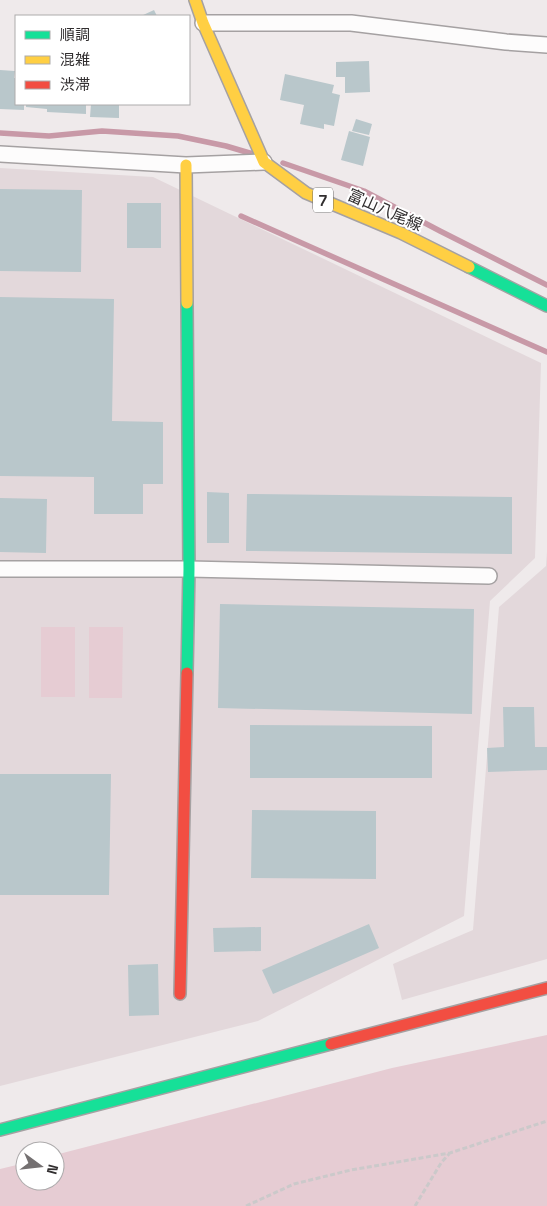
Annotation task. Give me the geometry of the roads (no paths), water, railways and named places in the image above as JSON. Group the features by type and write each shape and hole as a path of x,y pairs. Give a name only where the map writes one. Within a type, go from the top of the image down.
{"street":[{"name":"富山八尾線","path":"195,0 203,23 264,162 306,193 401,233 547,306"},
{"path":"203,23 351,23 506,42 547,44"},
{"path":"0,154 186,165 264,162"},
{"path":"180,994 189,569 186,165"},
{"path":"0,569 189,569 488,576"},
{"path":"0,1130 547,988"}],"waterway":[{"path":"0,133 49,136 102,131 178,136 253,154"},
{"path":"283,163 364,191 547,285"},
{"path":"241,216 547,352"}]}
